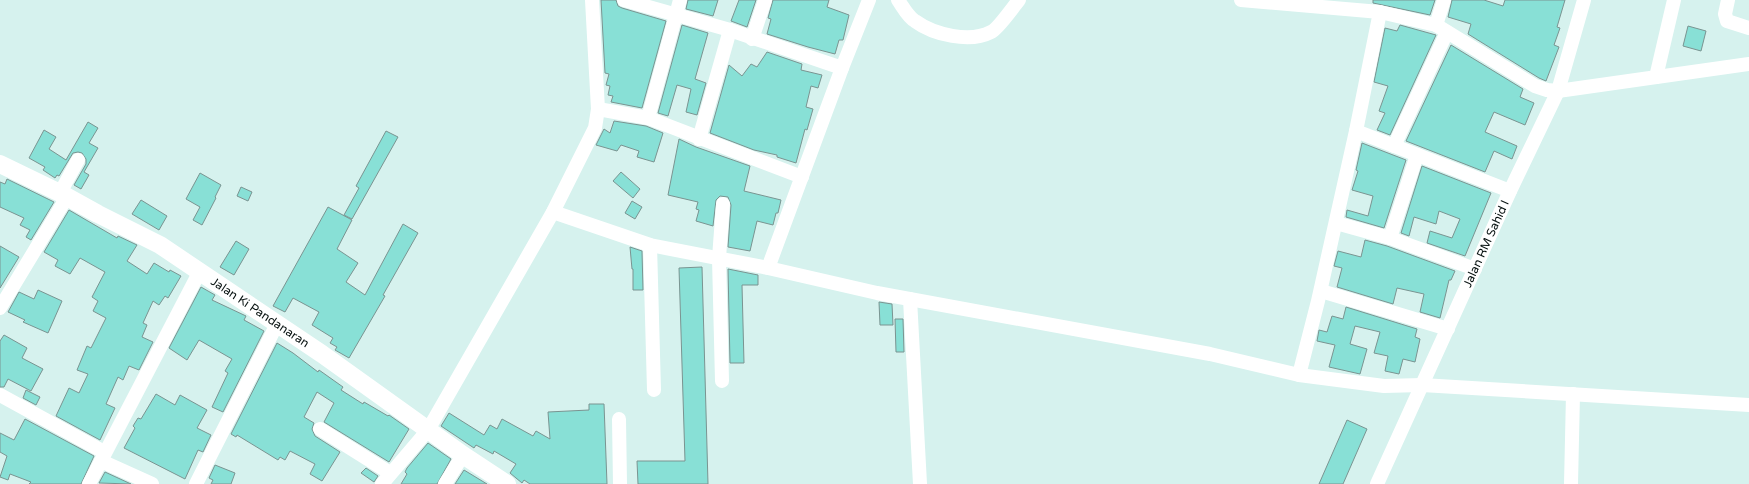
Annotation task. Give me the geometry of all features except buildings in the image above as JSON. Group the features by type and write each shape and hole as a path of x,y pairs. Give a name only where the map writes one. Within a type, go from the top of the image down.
{"main road":[{"name":"Jalan Ki Pandanaran","path":"0,164 64,195 160,245 322,354 428,430 507,484"}],"street":[{"path":"320,429 386,479 428,430 553,212 595,128 598,109 592,0"},
{"path":"624,0 730,30 752,39 842,68"},
{"path":"648,118 680,0"},
{"path":"752,39 765,0"},
{"path":"768,268 842,68 869,0"},
{"path":"898,0 914,21 954,37 975,38 992,32 1019,0"},
{"path":"1241,0 1362,6 1441,28 1535,86 1547,90 1558,91 1749,64"},
{"path":"1394,146 1441,28 1444,0"},
{"name":"Jalan RM Sahid I","path":"1377,484 1510,191 1558,91 1584,0"},
{"path":"1656,77 1674,0"},
{"path":"1728,0 1725,14 1726,21 1749,28"},
{"path":"1299,375 1336,223 1380,12"},
{"path":"699,139 730,30"},
{"path":"598,109 648,118 699,139 802,176"},
{"path":"1356,131 1510,191"},
{"path":"1390,238 1417,155"},
{"path":"1,302 64,195 78,160"},
{"path":"722,381 719,258 723,204"},
{"path":"553,212 650,245 768,268 910,300 1210,354 1299,375 1384,386 1422,385 1749,405"},
{"path":"1336,223 1390,238 1475,269"},
{"path":"650,245 654,390"},
{"path":"89,484 200,271"},
{"path":"1320,292 1448,329"},
{"path":"910,300 920,484"},
{"path":"196,484 278,324"},
{"path":"1571,484 1573,394"},
{"path":"0,395 152,484"},
{"path":"619,419 620,484"},
{"path":"445,484 464,455"}]}
